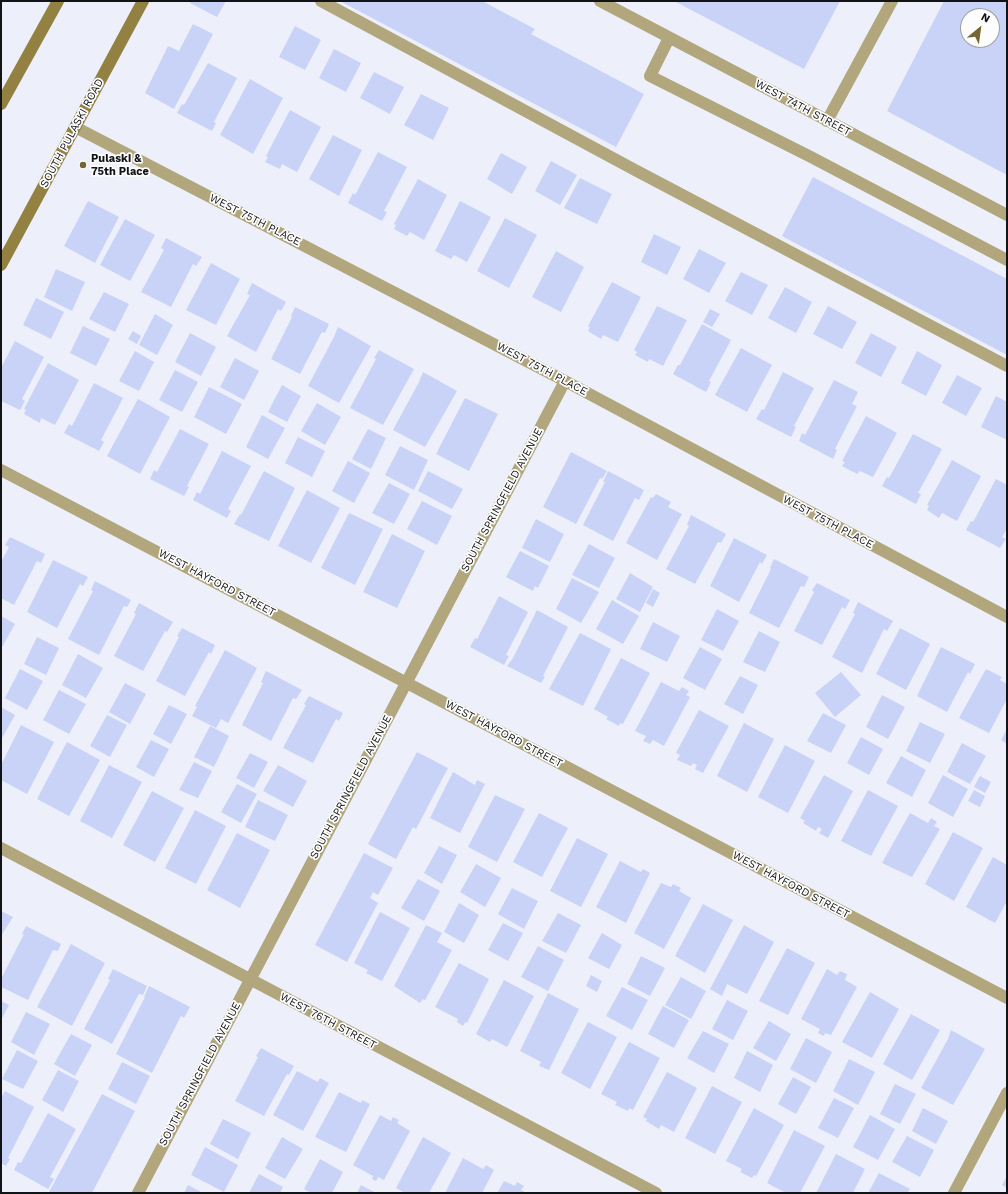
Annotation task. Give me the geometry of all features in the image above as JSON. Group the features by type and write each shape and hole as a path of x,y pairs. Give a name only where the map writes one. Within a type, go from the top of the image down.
{"main road":[{"path":"1,104 58,1"},
{"name":"SOUTH PULASKI ROAD","path":"1,265 143,1"}],"street":[{"path":"321,1 635,170 1007,366"},
{"name":"WEST 74TH STREET","path":"600,1 1007,215"},
{"path":"827,121 892,1"},
{"path":"669,38 650,76 811,157 1007,260"},
{"name":"WEST 75TH PLACE","path":"75,127 565,381 1007,617"},
{"name":"SOUTH SPRINGFIELD AVENUE","path":"138,1193 565,381"},
{"name":"WEST HAYFORD STREET","path":"1,470 1007,998"},
{"name":"WEST 76TH STREET","path":"1,848 656,1193"},
{"path":"954,1193 1007,1093"}],"building":[{"path":"191,1 226,1 217,17 190,3"},
{"path":"340,1 482,1 535,29 531,34 644,94 616,147"},
{"path":"674,1 840,1 804,69"},
{"path":"944,1 1007,1 1007,175 887,111"},
{"path":"193,24 213,34 174,109 145,93 168,46 179,51"},
{"path":"295,26 321,40 305,70 279,57"},
{"path":"334,49 361,63 346,92 319,78"},
{"path":"208,63 237,78 214,122 216,123 212,131 177,113 182,104 184,105"},
{"path":"374,72 404,87 390,114 360,98"},
{"path":"250,79 283,98 253,154 220,135"},
{"path":"421,94 449,108 433,140 404,125"},
{"path":"290,110 321,127 297,172 282,164 280,169 265,162 268,157 266,156"},
{"path":"333,135 362,150 339,196 309,179"},
{"path":"378,152 407,167 384,211 387,212 382,221 348,203 353,193 355,195"},
{"path":"501,153 527,167 512,194 487,179"},
{"path":"551,161 577,175 560,205 535,191"},
{"path":"813,177 1007,279 1007,355 782,236"},
{"path":"580,178 612,194 597,224 564,208"},
{"path":"418,179 447,195 424,240 410,232 407,236 394,229 396,225 394,224"},
{"path":"88,201 119,217 95,263 64,246"},
{"path":"460,201 491,217 467,262 454,255 451,259 435,251"},
{"path":"505,218 537,235 509,288 477,271"},
{"path":"125,219 155,235 130,281 100,265"},
{"path":"654,234 681,247 667,275 641,262"},
{"path":"166,238 202,257 196,266 193,264 171,307 141,292 164,250 161,248"},
{"path":"699,249 726,263 709,293 683,279"},
{"path":"556,251 584,267 561,312 532,297"},
{"path":"211,263 240,279 216,325 186,310"},
{"path":"56,269 85,282 72,311 44,297"},
{"path":"741,272 768,285 752,315 725,301"},
{"path":"612,282 641,297 618,342 603,335 601,339 588,331 590,327 588,326"},
{"path":"252,283 286,302 281,311 278,309 256,352 227,336 250,295 247,294"},
{"path":"785,287 812,302 796,333 768,318"},
{"path":"104,292 129,304 115,332 89,319"},
{"path":"36,298 64,312 51,339 23,325"},
{"path":"657,306 687,320 663,366 649,359 648,362 635,355 637,352 634,350"},
{"path":"828,306 857,322 842,349 813,334"},
{"path":"295,307 329,324 325,333 322,332 300,374 271,359 292,317 291,316"},
{"path":"710,309 720,314 712,327 703,322"},
{"path":"155,314 173,325 157,355 139,345"},
{"path":"702,324 731,340 709,381 711,382 706,392 673,374 678,365 680,365"},
{"path":"83,326 110,339 96,366 70,353"},
{"path":"338,327 371,346 339,403 308,386"},
{"path":"133,331 141,336 137,344 128,339"},
{"path":"190,333 216,347 201,376 175,362"},
{"path":"871,333 897,347 881,377 855,363"},
{"path":"15,341 44,357 22,399 25,401 20,410 1,401 1,368"},
{"path":"741,348 772,365 747,412 715,395"},
{"path":"379,350 414,369 383,425 350,408 376,359 374,358"},
{"path":"135,351 154,362 139,391 119,381"},
{"path":"917,351 942,365 926,396 901,383"},
{"path":"235,358 259,371 244,400 220,387"},
{"path":"48,363 79,380 55,425 41,418 40,423 24,414 26,410 24,409"},
{"path":"175,370 198,382 182,412 159,400"},
{"path":"423,372 457,391 425,447 393,430"},
{"path":"783,372 814,388 794,426 796,427 791,437 756,419 762,409 764,410"},
{"path":"957,375 982,388 966,416 942,403"},
{"path":"834,380 858,392 852,404 857,406 835,449 837,450 833,459 799,441 802,433 805,435"},
{"path":"94,383 123,398 101,440 104,442 99,451 64,433 69,424 72,426"},
{"path":"282,385 301,396 287,422 268,412"},
{"path":"209,387 242,404 226,434 194,417"},
{"path":"996,396 1007,402 1007,440 981,427"},
{"path":"465,398 498,414 469,471 436,454"},
{"path":"138,399 170,417 140,474 107,456"},
{"path":"317,403 341,417 325,445 301,431"},
{"path":"262,415 285,428 268,459 246,447"},
{"path":"866,416 897,433 873,477 860,471 857,474 842,466 845,462 842,461"},
{"path":"180,429 209,444 187,486 189,487 184,496 150,479 154,470 157,472"},
{"path":"368,429 386,438 371,469 352,459"},
{"path":"913,434 942,449 918,493 921,494 916,504 882,486 887,477 889,478"},
{"path":"298,437 325,451 312,477 285,463"},
{"path":"400,446 428,460 414,490 385,475"},
{"path":"222,451 251,466 228,509 231,511 227,518 193,500 197,492 200,494"},
{"path":"571,452 607,471 602,479 600,478 576,524 543,507"},
{"path":"952,460 981,476 957,521 942,513 939,518 927,510 929,506 927,505"},
{"path":"348,461 370,473 354,503 332,491"},
{"path":"264,471 295,488 269,541 234,524 240,514 241,515"},
{"path":"428,471 463,489 452,509 418,491"},
{"path":"608,471 644,490 639,500 635,498 613,541 583,525 605,482 603,482"},
{"path":"996,479 1007,485 1007,529 1002,537 1006,539 1000,548 966,530 971,521 973,522"},
{"path":"389,483 410,494 394,524 372,513"},
{"path":"307,490 340,508 311,563 278,546"},
{"path":"656,494 671,502 668,507 682,514 657,560 626,543 651,497 653,498"},
{"path":"422,501 452,516 437,545 407,529"},
{"path":"349,513 383,529 355,585 321,568"},
{"path":"691,515 726,534 721,543 718,542 695,584 666,569 689,526 687,525"},
{"path":"536,519 564,534 550,562 522,548"},
{"path":"392,534 425,551 397,608 363,592"},
{"path":"10,537 45,554 41,563 37,561 14,605 1,598 1,562 9,547 5,545"},
{"path":"734,538 767,555 762,564 760,562 739,602 710,586"},
{"path":"589,544 615,558 599,588 572,575"},
{"path":"520,551 549,566 538,588 535,586 533,591 506,577"},
{"path":"774,559 809,577 804,587 801,586 779,628 749,613 771,569 770,568"},
{"path":"53,560 88,577 83,586 80,584 57,628 27,612"},
{"path":"630,573 653,587 640,612 616,599"},
{"path":"572,578 599,592 581,623 556,609"},
{"path":"95,581 131,600 127,607 124,606 99,655 68,639 93,591 91,590"},
{"path":"817,583 850,600 845,609 842,607 822,645 794,631 814,592 812,590"},
{"path":"653,589 660,593 653,607 646,603"},
{"path":"499,596 528,612 506,655 509,656 504,665 470,647 475,638 477,639"},
{"path":"612,600 639,616 623,644 596,629"},
{"path":"858,602 893,621 887,631 884,629 862,673 832,657 855,614 853,613"},
{"path":"139,603 173,622 167,632 165,631 143,671 114,656 136,614 134,613"},
{"path":"717,609 739,621 723,651 701,640"},
{"path":"537,610 568,627 543,676 545,677 541,683 507,666 513,658"},
{"path":"1,616 15,624 1,649"},
{"path":"653,622 680,636 667,662 640,649"},
{"path":"182,628 215,645 211,654 209,652 185,696 156,681 179,637 177,636"},
{"path":"900,628 930,644 906,690 876,674"},
{"path":"759,631 780,642 765,672 743,662"},
{"path":"580,633 611,649 583,706 549,689"},
{"path":"37,637 59,648 46,675 24,664"},
{"path":"700,647 722,659 705,690 683,678"},
{"path":"941,647 975,664 970,674 968,672 947,712 917,696"},
{"path":"225,650 257,668 228,723 221,719 216,728 192,716 197,707 195,706"},
{"path":"78,654 103,668 86,698 62,685"},
{"path":"621,658 650,673 623,724 620,723 619,726 606,719 608,717 594,709"},
{"path":"20,669 43,681 27,710 5,698"},
{"path":"986,669 1002,677 1000,680 1007,684 1007,699 989,733 959,718"},
{"path":"266,671 302,690 296,699 293,698 271,741 242,725 263,683 261,682"},
{"path":"841,672 861,695 835,717 815,693"},
{"path":"740,676 758,685 743,714 724,704"},
{"path":"661,682 679,691 682,687 689,691 686,695 690,697 664,746 653,740 650,744 643,741 646,736 635,731"},
{"path":"125,683 146,694 130,724 109,712"},
{"path":"59,690 86,704 69,734 43,720"},
{"path":"882,695 905,707 888,739 866,727"},
{"path":"309,696 343,713 339,721 336,719 313,763 283,748 306,705 304,704"},
{"path":"169,705 187,714 171,744 153,734"},
{"path":"1,707 15,715 1,740"},
{"path":"699,710 729,726 703,773 695,769 697,765 693,763 691,766 677,760 680,755 676,753"},
{"path":"823,713 846,725 831,753 807,741"},
{"path":"107,715 127,725 110,757 90,746"},
{"path":"920,722 945,734 930,763 906,751"},
{"path":"744,723 774,739 747,792 717,776"},
{"path":"21,725 54,742 27,794 1,780 1,765"},
{"path":"210,726 229,736 214,767 194,757"},
{"path":"1007,729 1007,744 1001,740"},
{"path":"861,737 883,749 869,775 847,763"},
{"path":"151,740 169,749 154,777 136,767"},
{"path":"67,742 100,760 69,816 37,799"},
{"path":"962,743 986,756 970,784 947,772"},
{"path":"785,745 815,761 788,813 758,797"},
{"path":"417,752 448,768 416,829 413,827 396,859 368,844"},
{"path":"250,753 268,762 254,788 236,778"},
{"path":"901,756 926,770 912,797 886,783"},
{"path":"194,762 212,771 198,798 179,790"},
{"path":"109,765 142,782 112,838 80,821"},
{"path":"278,765 307,781 293,807 263,791"},
{"path":"453,772 475,785 477,780 485,784 460,833 430,818"},
{"path":"824,775 853,791 828,838 819,833 822,829 818,827 816,831 803,823 805,821 800,818"},
{"path":"943,775 968,789 953,817 928,803"},
{"path":"980,776 991,782 985,793 974,787"},
{"path":"237,784 257,794 241,823 221,812"},
{"path":"868,790 898,806 871,856 841,841"},
{"path":"974,790 985,796 980,807 968,801"},
{"path":"152,791 184,808 155,862 123,845"},
{"path":"495,795 525,809 497,862 468,847"},
{"path":"258,800 288,815 275,841 245,827"},
{"path":"195,810 226,826 196,884 165,868"},
{"path":"539,813 568,828 542,877 513,862"},
{"path":"910,813 928,823 931,818 937,822 934,826 940,829 912,877 882,863"},
{"path":"953,832 983,848 954,901 925,884"},
{"path":"237,833 270,850 240,908 207,890"},
{"path":"577,838 608,854 581,907 550,891"},
{"path":"439,846 457,855 442,884 424,873"},
{"path":"364,853 393,868 378,895 373,892 370,898 378,903 347,962 315,945"},
{"path":"993,857 1007,865 1007,901 995,923 966,907"},
{"path":"620,861 641,872 643,869 650,873 626,923 596,907"},
{"path":"476,864 501,878 485,907 460,892"},
{"path":"418,879 440,891 424,921 401,908"},
{"path":"661,883 671,887 673,884 681,888 679,891 691,898 664,949 634,933"},
{"path":"512,888 538,901 524,929 498,914"},
{"path":"459,903 479,915 464,943 444,932"},
{"path":"703,904 733,920 705,973 675,956"},
{"path":"1,911 13,917 1,936"},
{"path":"380,912 410,928 382,981 366,973 368,970 354,963"},
{"path":"558,913 581,925 566,953 542,941"},
{"path":"503,923 523,933 508,961 488,950"},
{"path":"426,925 442,933 437,942 452,950 425,1000 423,999 420,1003 394,986"},
{"path":"744,925 774,942 747,994 727,984 722,996 710,989"},
{"path":"26,926 61,944 58,951 53,950 28,1000 1,987 1,979 24,934 22,934"},
{"path":"602,933 622,945 609,969 588,958"},
{"path":"71,944 105,963 72,1026 37,1007"},
{"path":"538,946 564,960 548,991 521,977"},
{"path":"787,948 815,963 788,1015 759,1001"},
{"path":"641,956 665,968 650,996 627,984"},
{"path":"459,963 489,979 467,1023 465,1022 463,1026 457,1022 458,1019 435,1007"},
{"path":"113,969 147,986 143,995 139,994 112,1044 84,1029 110,980 108,979"},
{"path":"827,969 837,975 840,971 847,974 845,980 857,987 831,1035 825,1033 824,1036 818,1033 820,1029 801,1019"},
{"path":"591,975 602,981 597,992 586,986"},
{"path":"681,977 706,991 691,1019 665,1005"},
{"path":"504,980 534,996 507,1047 492,1039 490,1042 476,1034"},
{"path":"149,986 190,1007 184,1018 181,1016 152,1073 116,1054 145,997"},
{"path":"622,987 648,1000 632,1030 606,1016"},
{"path":"870,992 899,1009 872,1058 842,1042"},
{"path":"548,993 579,1009 549,1070 539,1066 541,1062 520,1051"},
{"path":"727,1000 748,1011 733,1040 712,1029"},
{"path":"1,1001 9,1005 1,1020"},
{"path":"663,1006 689,1020 674,1048 648,1034"},
{"path":"26,1012 50,1024 34,1055 11,1042"},
{"path":"911,1014 940,1030 912,1080 883,1064"},
{"path":"769,1021 791,1034 776,1061 753,1048"},
{"path":"588,1022 617,1037 590,1089 561,1073"},
{"path":"951,1030 985,1049 953,1105 921,1088 948,1039"},
{"path":"703,1031 729,1044 714,1073 687,1058"},
{"path":"71,1034 92,1045 75,1076 54,1064"},
{"path":"806,1038 832,1052 816,1083 790,1069"},
{"path":"629,1042 660,1058 633,1110 629,1108 628,1111 615,1105 617,1102 601,1094"},
{"path":"261,1048 294,1066 289,1075 287,1074 264,1116 235,1101 258,1057 256,1056"},
{"path":"17,1050 38,1061 23,1089 2,1079"},
{"path":"747,1051 773,1065 760,1092 734,1078"},
{"path":"849,1059 875,1072 858,1105 833,1091"},
{"path":"122,1062 150,1076 136,1104 108,1089"},
{"path":"58,1070 79,1081 63,1112 42,1100"},
{"path":"297,1071 318,1082 320,1078 329,1083 303,1131 273,1115"},
{"path":"667,1072 697,1088 674,1132 661,1125 659,1129 646,1121 647,1119 643,1117"},
{"path":"793,1077 811,1087 796,1114 778,1104"},
{"path":"895,1084 916,1094 900,1124 880,1114"},
{"path":"712,1086 742,1102 715,1154 685,1138"},
{"path":"5,1091 34,1107 8,1158 10,1159 6,1166 1,1163 1,1098"},
{"path":"339,1092 361,1103 362,1100 370,1104 346,1152 315,1137"},
{"path":"102,1094 135,1111 92,1193 49,1192"},
{"path":"834,1098 854,1108 838,1138 818,1128"},
{"path":"754,1108 784,1125 756,1176 754,1175 752,1178 740,1172 742,1169 726,1161"},
{"path":"923,1108 948,1121 936,1144 912,1131"},
{"path":"48,1113 76,1129 50,1177 54,1179 48,1189 14,1170 18,1162 21,1163"},
{"path":"380,1115 391,1121 393,1117 399,1120 397,1123 410,1131 384,1180 378,1177 376,1181 372,1179 373,1176 353,1165"},
{"path":"870,1115 895,1129 878,1160 853,1147"},
{"path":"223,1119 251,1133 238,1159 210,1144"},
{"path":"794,1130 825,1146 800,1193 786,1193 767,1183"},
{"path":"907,1136 934,1150 920,1177 892,1162"},
{"path":"282,1137 303,1149 285,1179 265,1168"},
{"path":"423,1137 451,1153 429,1193 405,1193 396,1188"},
{"path":"205,1147 238,1165 224,1192 191,1175"},
{"path":"836,1154 865,1169 853,1193 816,1193"},
{"path":"463,1158 483,1169 486,1165 494,1170 482,1193 445,1193"},
{"path":"320,1159 343,1172 332,1193 311,1193 304,1189"},
{"path":"879,1173 910,1189 907,1193 868,1193"},
{"path":"259,1174 283,1187 280,1193 249,1193"},
{"path":"1007,1176 1007,1188 1002,1185"},
{"path":"504,1181 515,1186 517,1182 524,1186 521,1190 527,1193 497,1193"},
{"path":"188,1185 203,1193 184,1193"},
{"path":"361,1185 376,1193 357,1193"}],"place":[{"name":"Pulaski & 75th Place","path":"83,165"}]}
